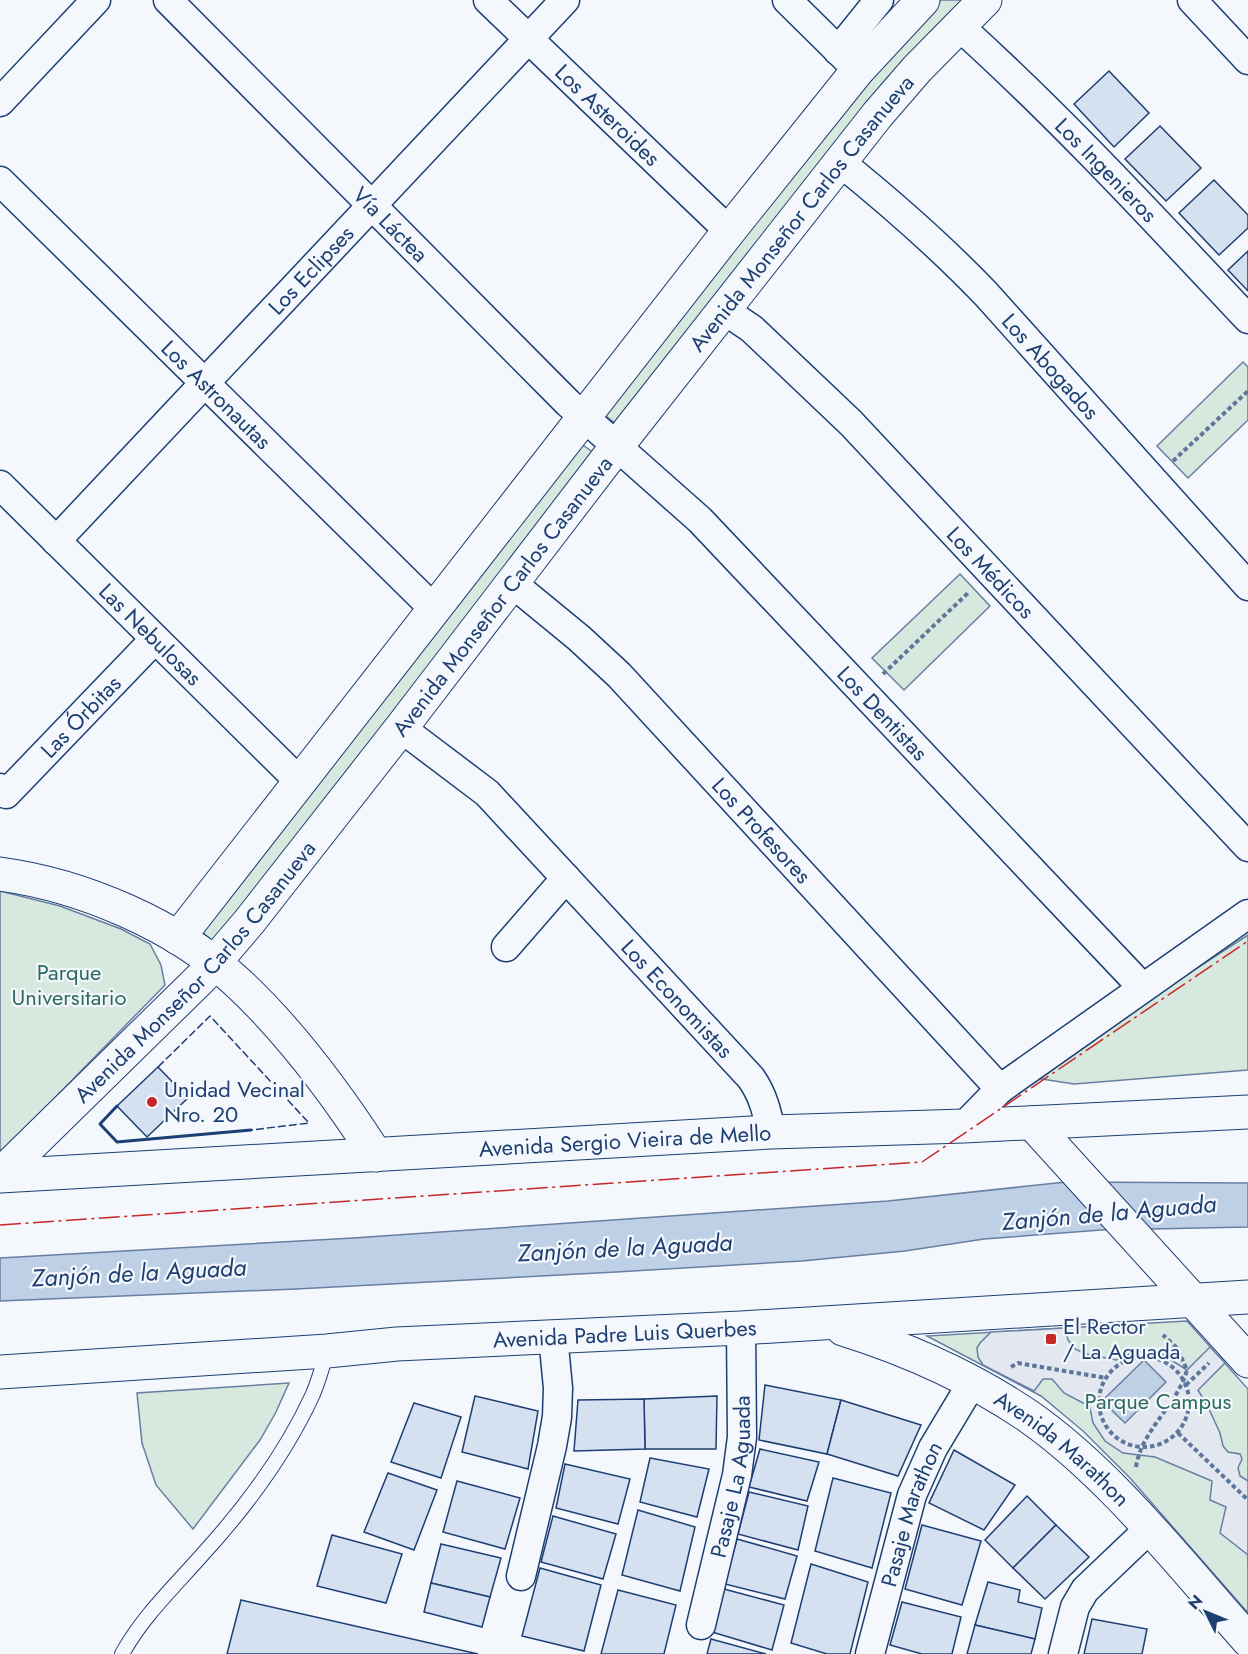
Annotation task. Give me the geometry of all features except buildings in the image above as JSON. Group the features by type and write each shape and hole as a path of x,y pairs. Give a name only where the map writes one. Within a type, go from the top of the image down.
{"main road":[{"name":"Avenida Monseñor Carlos Casanueva","path":"177,938 729,231 848,60 923,0"},
{"name":"Avenida Monseñor Carlos Casanueva","path":"0,1176 202,977 249,922 617,446 878,114 985,0"},
{"path":"0,874 52,884 93,897 177,938 214,963 237,982 301,1052 336,1096 376,1155"},
{"name":"Avenida Sergio Vieira de Mello","path":"0,1176 771,1132 964,1126 1248,1112"},
{"path":"1032,1123 1248,1361"},
{"name":"Avenida Padre Luis Querbes","path":"0,1372 327,1351 397,1344 741,1328 1248,1297"},
{"name":"Avenida Marathon","path":"827,1323 883,1342 978,1386 1029,1417 1117,1493 1248,1640"}],"street":[{"path":"0,102 96,0"},
{"name":"Vía Láctea","path":"168,0 584,418 617,446"},
{"name":"Los Asteroides","path":"488,0 729,231"},
{"name":"Los Eclipses","path":"56,541 565,0"},
{"path":"787,0 848,60 879,0"},
{"path":"1192,0 1248,60"},
{"name":"Los Ingenieros","path":"959,26 1075,135 1248,319"},
{"name":"Los Abogados","path":"840,162 910,219 986,294 1248,586"},
{"name":"Los Astronautas","path":"0,181 434,608"},
{"name":"Los Médicos","path":"724,310 752,329 851,423 1248,847"},
{"name":"Los Dentistas","path":"617,446 700,520 1142,987"},
{"name":"Las Nebulosas","path":"0,485 300,782"},
{"name":"Los Profesores","path":"512,584 579,638 643,699 999,1089"},
{"name":"Las Órbitas","path":"3,791 155,639"},
{"name":"Los Economistas","path":"401,728 487,793 751,1078 765,1102 771,1132"},
{"path":"506,947 566,878"},
{"path":"964,1126 999,1089 1248,914"},
{"name":"Pasaje La Aguada","path":"701,1625 738,1466 742,1437 741,1328"},
{"path":"521,1576 552,1446 558,1407 553,1336"},
{"name":"Pasaje Marathon","path":"870,1654 912,1495 933,1448 978,1386"},
{"path":"1063,1654 1075,1607 1085,1590 1144,1523"}],"lane":[{"path":"122,1654 131,1637 164,1595 203,1555 246,1502 293,1432 314,1393 327,1351"}],"path":[{"path":"1153,480 1248,391"},
{"path":"863,693 990,572"},
{"path":"1134,1305 1180,1353 1187,1370 1184,1382 1146,1436 1138,1456 1135,1475 1144,1523"},
{"path":"1156,1359 1169,1364 1179,1373 1184,1382 1189,1400 1188,1413 1178,1433 1161,1444 1133,1446 1120,1440 1110,1431 1103,1419 1100,1405 1101,1391 1106,1378 1128,1360 1156,1359"},
{"path":"978,1386 1018,1363 1106,1378"},
{"path":"1178,1433 1248,1500"}],"green space":[{"path":"941,0 965,0 887,78 616,424 602,413 875,65"},
{"path":"1243,362 1248,367 1248,420 1188,478 1157,446"},
{"path":"580,443 594,453 214,942 201,931"},
{"path":"960,574 990,606 904,690 872,658"},
{"name":"Parque Universitario","path":"0,891 60,906 121,929 150,944 161,965 165,985 0,1154"},
{"path":"1248,935 1248,1070 1074,1084 1029,1077"},
{"name":"Parque Campus","path":"1187,1321 1248,1389 1248,1613 1130,1478 1083,1431 1041,1396 927,1336"},
{"path":"289,1383 260,1440 193,1529 156,1485 142,1443 137,1393"}],"shaded area":[{"path":"1065,1328 1068,1340 1075,1349 1086,1354 1116,1360 1149,1349 1187,1370 1210,1347 1225,1363 1198,1390 1220,1433 1223,1446 1228,1452 1240,1454 1242,1459 1238,1468 1240,1476 1248,1481 1248,1555 1220,1533 1226,1507 1210,1500 1212,1481 1155,1457 1123,1453 1105,1441 1093,1423 1089,1403 1083,1403 1064,1393 1052,1379 1043,1379 1034,1391 983,1365 978,1357 977,1348 991,1332"}],"water":[{"name":"Zanjón de la Aguada","path":"1066,1182 1248,1183 1248,1227 1101,1230 984,1239 905,1251 802,1261 296,1289 0,1301 0,1258 353,1238 888,1201"},
{"path":"1144,1360 1166,1382 1125,1423 1102,1401"}],"fence":[{"path":"158,1067 210,1016 309,1123 251,1130"}],"wall":[{"path":"117,1106 100,1124 117,1142 251,1130"}],"power":[{"path":"0,1225 922,1162 1248,941"}],"place":[{"name":"Unidad Vecinal Nro. 20","path":"152,1102"},
{"name":"El Rector / La Aguada","path":"1051,1339"}]}
